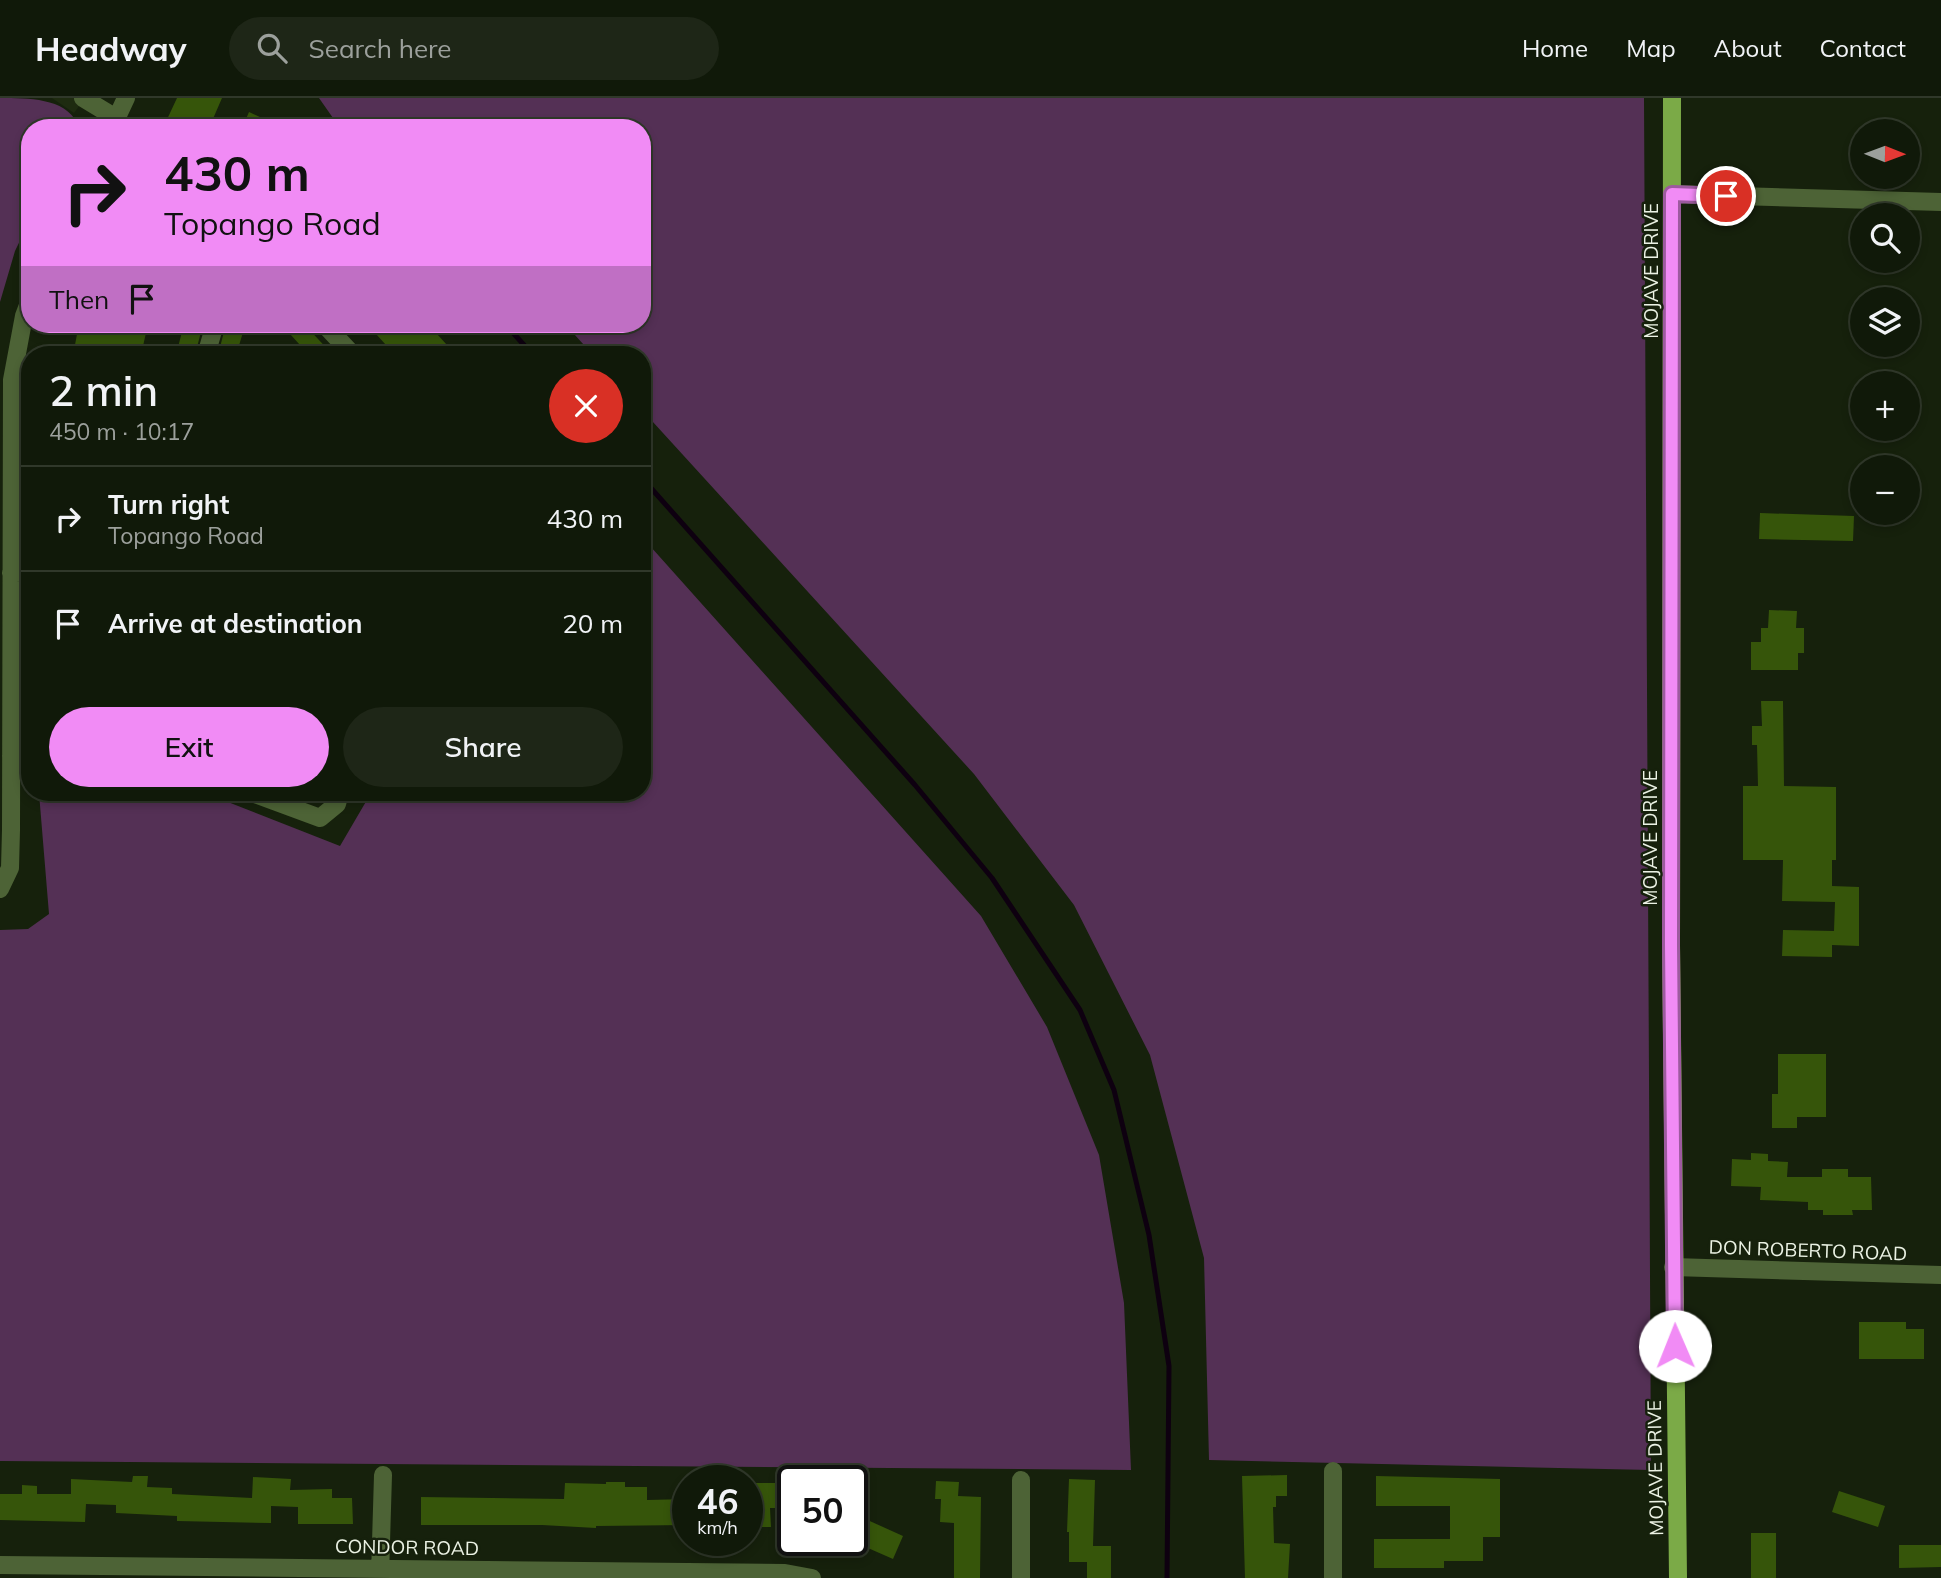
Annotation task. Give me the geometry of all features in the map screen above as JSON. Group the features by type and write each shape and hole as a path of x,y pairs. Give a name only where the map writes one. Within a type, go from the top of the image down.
{"main road":[{"name":"MOJAVE DRIVE","path":"1672,98 1673,1267 1678,1578"}],"street":[{"path":"83,98 109,119"},
{"path":"116,119 126,98"},
{"path":"1672,194 1941,202"},
{"path":"0,889 10,869 11,757 5,734 11,573 12,380 21,332"},
{"path":"332,333 345,346"},
{"path":"11,573 21,572"},
{"path":"11,757 21,756"},
{"path":"274,801 320,818 338,801"},
{"name":"DON ROBERTO ROAD","path":"1673,1267 1941,1275"},
{"path":"1333,1471 1333,1578"},
{"path":"380,1573 383,1475"},
{"path":"1021,1480 1021,1578"},
{"name":"CONDOR ROAD","path":"0,1564 380,1573 785,1573 812,1578"}],"shaded area":[{"path":"0,98 34,99 55,104 74,119 21,119 21,239 0,302"},
{"path":"52,98 85,98 74,113"},
{"path":"319,98 1644,98 1651,1470 1209,1460 1204,1258 1150,1055 1074,905 974,774 651,420 651,346 585,346 573,333 651,333 651,119 334,119"},
{"path":"651,547 981,916 1047,1027 1099,1155 1124,1303 1131,1470 868,1468 868,1465 777,1465 777,1467 0,1461 0,930 28,929 49,914 40,801 225,801 340,846 366,801 651,801"}],"building":[{"path":"177,98 222,98 213,119 167,119"},
{"path":"249,112 264,119 246,119"},
{"path":"77,333 146,333 143,346 75,346"},
{"path":"182,333 201,333 197,346 178,346"},
{"path":"224,333 243,333 239,346 220,346"},
{"path":"289,333 312,333 325,346 301,346"},
{"path":"375,333 436,333 448,346 387,346"},
{"path":"1760,513 1850,516 1850,525 1854,525 1853,541 1759,539"},
{"path":"1769,610 1797,611 1796,628 1804,628 1804,653 1798,653 1798,670 1751,670 1751,642 1761,642 1761,628 1768,628"},
{"path":"1761,701 1783,701 1784,786 1836,787 1836,860 1832,860 1832,886 1859,887 1859,946 1832,945 1832,957 1782,956 1783,930 1834,931 1835,902 1782,901 1783,860 1743,860 1743,786 1758,786 1757,745 1752,745 1752,726 1762,726"},
{"path":"1778,1054 1826,1054 1826,1117 1797,1117 1797,1128 1772,1128 1772,1094 1778,1094"},
{"path":"1751,1153 1768,1154 1768,1161 1788,1162 1787,1177 1822,1177 1822,1169 1848,1169 1848,1177 1871,1177 1872,1210 1852,1210 1853,1215 1823,1215 1823,1210 1808,1210 1808,1202 1760,1200 1761,1187 1731,1186 1732,1159 1751,1160"},
{"path":"1859,1322 1906,1322 1906,1329 1924,1329 1924,1359 1859,1359"},
{"path":"1287,1475 1287,1496 1276,1496 1276,1507 1273,1507 1274,1543 1290,1544 1288,1578 1245,1578 1242,1476"},
{"path":"133,1476 148,1476 147,1487 172,1488 172,1494 252,1498 253,1477 291,1479 290,1490 332,1489 332,1498 352,1498 353,1524 298,1524 298,1507 271,1506 271,1523 177,1521 177,1516 116,1513 116,1505 86,1504 85,1522 0,1520 0,1494 22,1494 22,1485 37,1486 37,1494 71,1494 71,1479 132,1482"},
{"path":"1376,1476 1500,1479 1500,1537 1483,1537 1483,1561 1444,1561 1444,1568 1374,1568 1374,1539 1450,1539 1450,1506 1376,1506"},
{"path":"1069,1479 1095,1480 1093,1546 1111,1546 1111,1578 1087,1578 1087,1562 1069,1562"},
{"path":"936,1481 959,1482 958,1496 981,1497 980,1578 954,1578 954,1523 940,1522 941,1499 935,1499"},
{"path":"625,1482 625,1487 647,1487 647,1500 672,1499 672,1525 596,1528 421,1525 421,1497 564,1499 565,1483"},
{"path":"763,1483 777,1483 777,1508 770,1508 771,1527 763,1527"},
{"path":"1839,1491 1885,1506 1878,1527 1832,1512"},
{"path":"868,1520 903,1536 893,1559 868,1548"},
{"path":"1751,1533 1776,1533 1776,1578 1751,1578"},
{"path":"1899,1545 1941,1545 1941,1567 1899,1568"}],"waterway":[{"path":"513,333 525,346"},
{"path":"651,488 915,785 992,878 1080,1010 1114,1090 1149,1235 1169,1366 1167,1578"}],"route":[{"path":"1675,1346 1671,945 1672,194 1726,196"}]}
